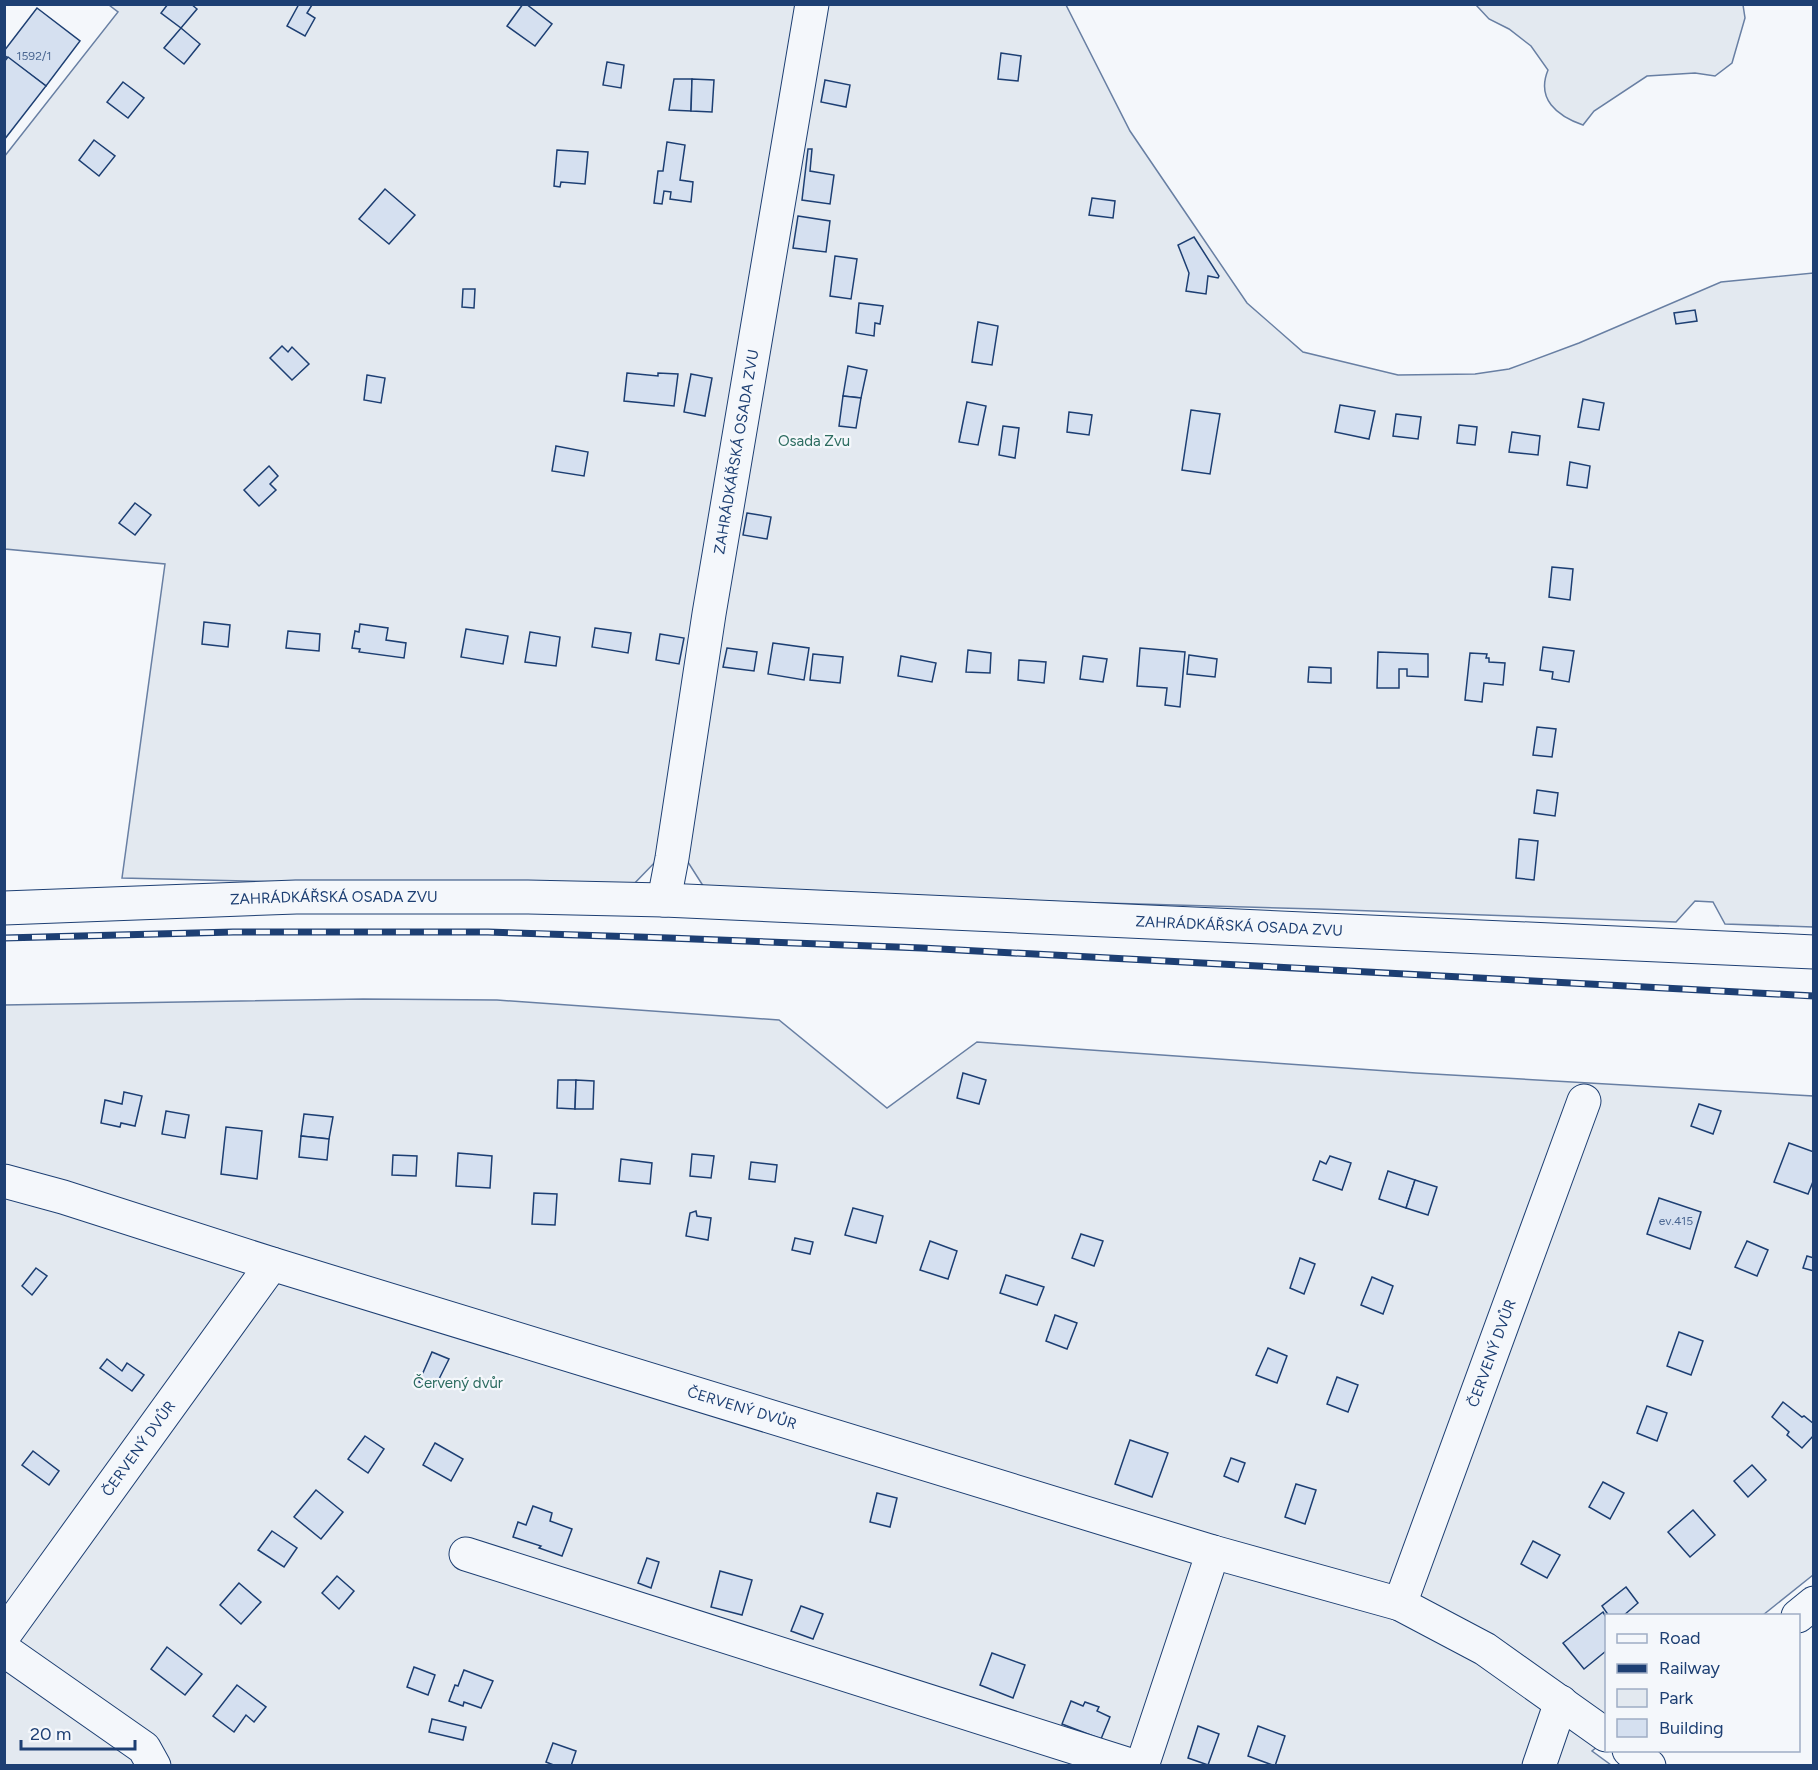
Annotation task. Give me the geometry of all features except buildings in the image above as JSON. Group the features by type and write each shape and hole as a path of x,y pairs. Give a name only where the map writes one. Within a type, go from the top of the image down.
{"street":[{"name":"ZAHRÁDKÁŘSKÁ OSADA ZVU","path":"664,900 711,602 813,4"},
{"name":"ZAHRÁDKÁŘSKÁ OSADA ZVU","path":"4,908 296,897 528,897 664,900 1814,951"},
{"name":"ČERVENÝ DVŮR","path":"1400,1604 1584,1101"},
{"name":"ČERVENÝ DVŮR","path":"4,1181 63,1197 272,1264 1213,1552 1400,1604 1485,1649 1605,1734"},
{"name":"ČERVENÝ DVŮR","path":"4,1635 272,1264"},
{"path":"1142,1766 1213,1552"},
{"path":"466,1554 1133,1766"},
{"path":"1800,1614 1814,1603"},
{"path":"4,1650 144,1748 154,1766"},
{"path":"1539,1766 1561,1702"},
{"path":"1630,1752 1649,1766"}],"green space":[{"name":"Osada Zvu","path":"109,5 1066,5 1130,131 1247,303 1303,352 1398,375 1475,374 1509,369 1579,343 1721,282 1813,273 1813,927 1725,924 1713,902 1695,901 1676,922 1317,909 707,892 686,859 660,857 628,890 122,878 165,564 5,549 4,157 118,12"},
{"path":"1476,5 1743,5 1745,18 1732,63 1715,76 1695,73 1647,76 1594,111 1583,125 1565,117 1551,105 1545,90 1548,70 1531,46 1509,29 1489,19"},
{"name":"Červený dvůr","path":"363,999 497,1000 779,1020 887,1108 977,1042 1416,1073 1813,1096 1813,1575 1764,1614 1605,1614 1605,1741 1592,1751 1611,1765 5,1765 4,1005"}],"railway":[{"path":"4,938 233,932 488,932 922,948 1814,996"}]}
